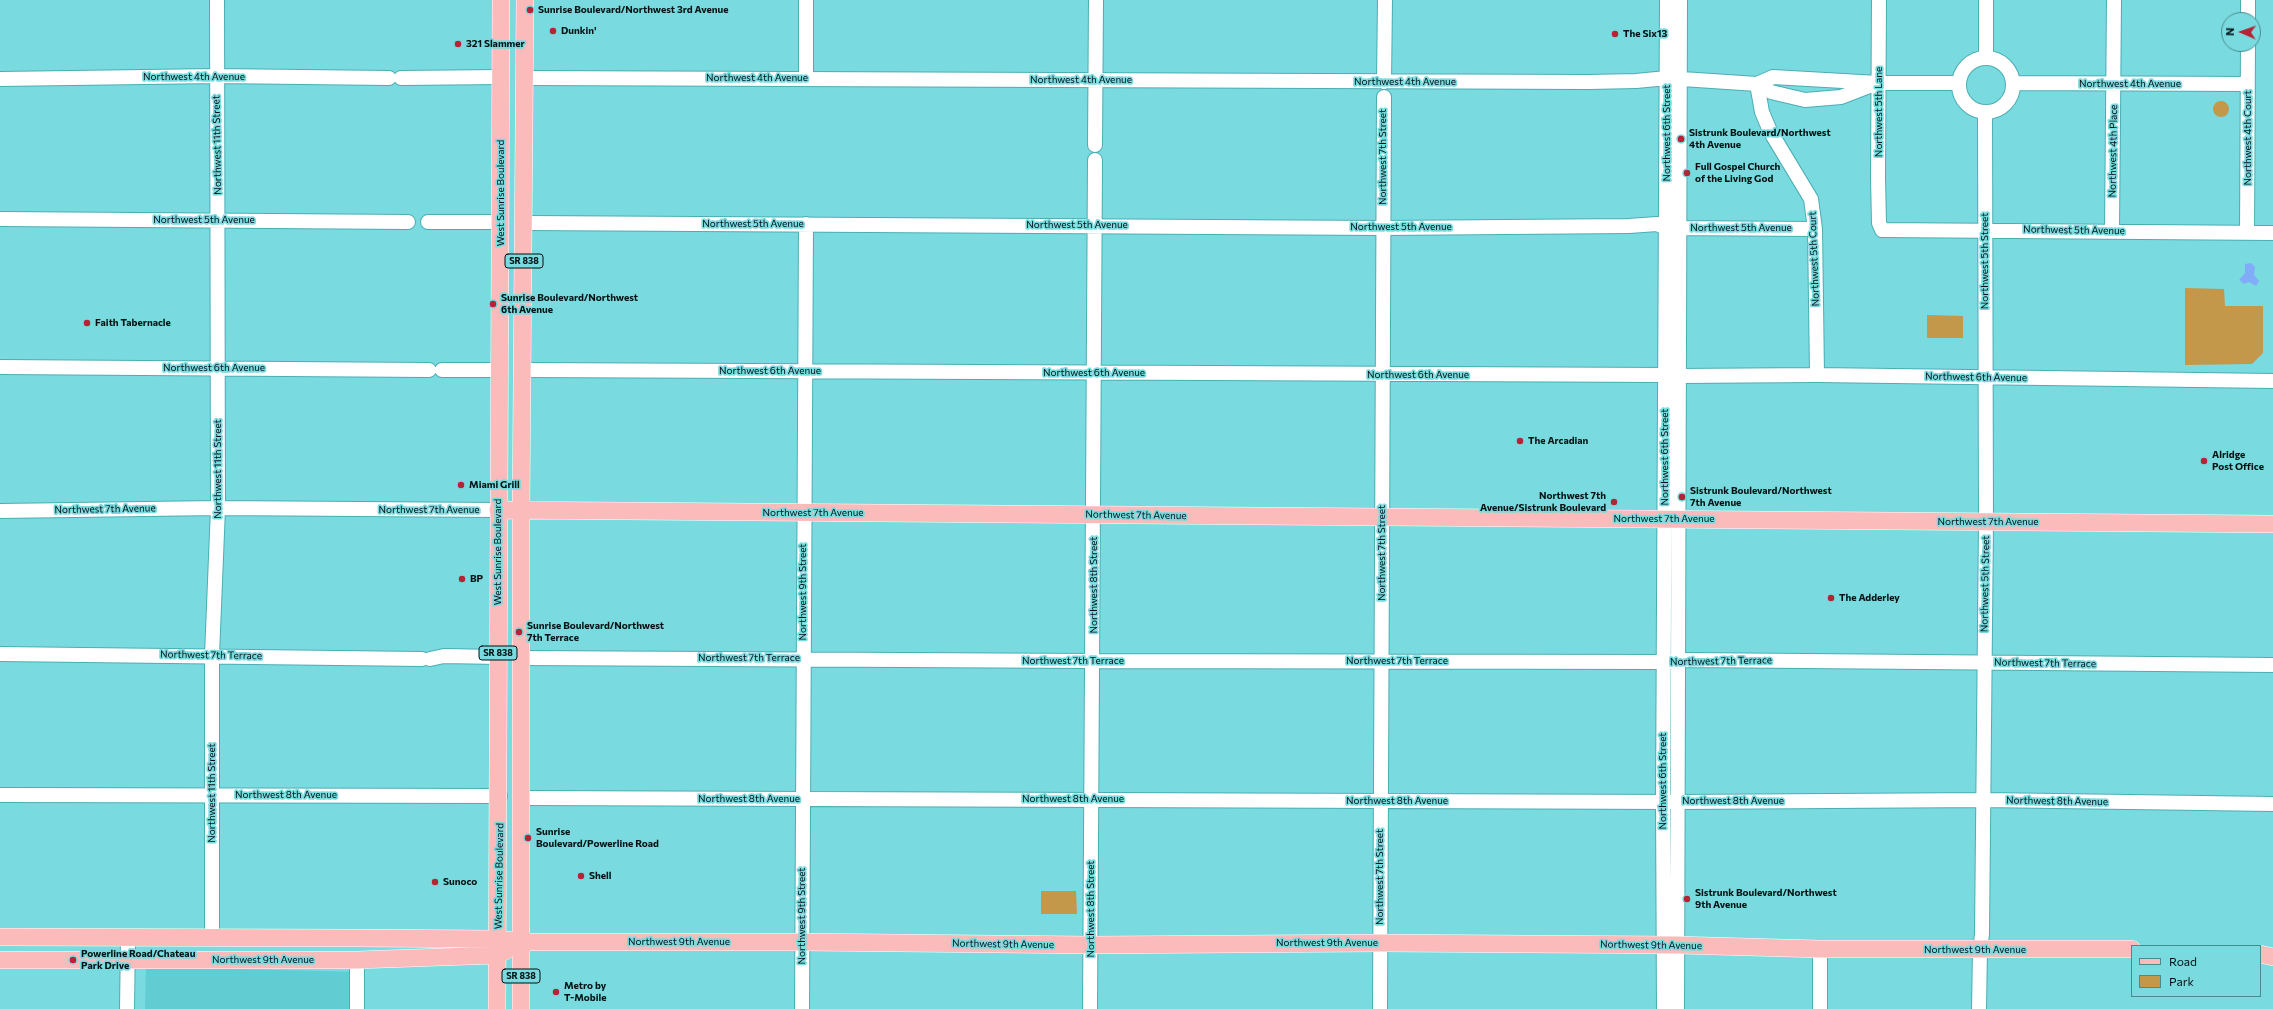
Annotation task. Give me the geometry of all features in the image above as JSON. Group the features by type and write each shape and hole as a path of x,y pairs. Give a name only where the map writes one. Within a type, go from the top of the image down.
{"main road":[{"name":"West Sunrise Boulevard","path":"497,1009 500,796 498,510 501,222 501,0"},
{"name":"SR 838","path":"521,1009 521,510 525,223 525,0"},
{"path":"501,195 508,213 514,219 525,223"},
{"name":"Northwest 7th Avenue","path":"498,510 2273,524"},
{"name":"Northwest 9th Avenue","path":"0,937 212,937 498,947"},
{"name":"Northwest 9th Avenue","path":"0,960 357,960 498,947 522,942 802,942 1091,946 1381,943 1671,945 1820,949 2131,949"},
{"path":"2261,954 2273,957"}],"street":[{"name":"Northwest 11th Street","path":"212,937 212,655 218,508 217,0"},
{"path":"806,0 806,78"},
{"path":"1095,146 1096,0"},
{"path":"1384,82 1385,0"},
{"name":"Northwest 6th Street","path":"1664,1009 1671,945 1677,802 1678,660 1672,520 1673,78 1667,0"},
{"name":"Northwest 6th Street","path":"1673,228 1667,92 1673,78 1680,0"},
{"name":"Northwest 5th Lane","path":"1879,0 1879,223"},
{"path":"1986,0 1986,57"},
{"name":"Northwest 4th Place","path":"2112,231 2114,0"},
{"path":"2248,0 2248,12"},
{"name":"Northwest 4th Court","path":"2247,232 2248,52"},
{"path":"1986,57 1994,58 2007,68 2013,83 2010,98 2005,104 1999,108 1985,112 1970,106 1962,96 1958,83 1964,69 1970,63 1986,57"},
{"name":"Northwest 4th Avenue","path":"0,79 216,76 395,78 500,77"},
{"name":"Northwest 4th Avenue","path":"1757,84 1773,77 1878,83 1958,83"},
{"name":"Northwest 4th Avenue","path":"525,78 806,78 1384,82 1636,81 1673,78 1757,84 1771,92 1805,100 1841,97 1878,83"},
{"name":"Northwest 4th Avenue","path":"1636,81 1651,83 1667,92"},
{"name":"Northwest 4th Avenue","path":"2013,83 2248,84"},
{"name":"Northwest 5th Court","path":"1757,84 1762,112 1770,131 1811,199 1815,228 1817,375"},
{"name":"Northwest 7th Street","path":"1380,1009 1384,97"},
{"name":"Northwest 5th Street","path":"1979,1009 1980,950 1982,934 1987,378 1985,362 1985,112"},
{"name":"Northwest 8th Street","path":"1090,1009 1095,373 1095,160"},
{"name":"Northwest 5th Avenue","path":"0,219 408,222"},
{"path":"428,222 501,222"},
{"name":"Northwest 5th Avenue","path":"525,223 1095,225 1383,228 1629,226 1658,224 1673,228 1815,228"},
{"name":"Northwest 5th Avenue","path":"1879,223 1882,230 1985,229 2273,233"},
{"name":"Northwest 9th Street","path":"802,1009 803,512 806,224"},
{"name":"Northwest 6th Avenue","path":"0,367 500,370"},
{"name":"Northwest 6th Avenue","path":"523,370 1382,375 1817,375 1987,378 2261,379 2273,381"},
{"name":"Northwest 7th Avenue","path":"0,511 218,508 498,510"},
{"name":"Northwest 6th Street","path":"1672,520 1664,662 1663,802 1671,945 1677,1009"},
{"name":"Northwest 7th Terrace","path":"0,654 212,655 426,659 444,656 498,657"},
{"name":"Northwest 7th Terrace","path":"521,658 1664,662 1678,660 2273,665"},
{"name":"Northwest 8th Avenue","path":"0,795 500,796"},
{"name":"Northwest 8th Avenue","path":"522,798 1663,802 1983,800 2273,804"},
{"path":"127,1009 128,938"},
{"path":"1820,949 1820,1009"},
{"path":"357,960 357,1009"}],"shaded area":[{"path":"2251,263 2255,267 2254,275 2259,281 2256,286 2249,282 2244,284 2239,280 2245,273 2245,264"},
{"path":"146,967 365,972 365,1009 145,1009"}],"green space":[{"path":"2221,101 2228,106 2229,109 2224,116 2221,117 2214,112 2213,109 2218,102"},
{"path":"2185,288 2224,289 2225,306 2263,306 2263,353 2252,364 2185,365"},
{"path":"1927,315 1963,316 1963,338 1927,338"},
{"path":"1041,891 1076,891 1077,914 1041,914"}],"place":[{"name":"Sunrise Boulevard/Northwest 3rd Avenue","path":"530,10"},
{"name":"Dunkin'","path":"553,31"},
{"name":"The Six13","path":"1615,34"},
{"name":"321 Slammer","path":"458,44"},
{"name":"Sistrunk Boulevard/Northwest 4th Avenue","path":"1681,139"},
{"name":"Full Gospel Church of the Living God","path":"1687,173"},
{"name":"Sunrise Boulevard/Northwest 6th Avenue","path":"493,304"},
{"name":"Faith Tabernacle","path":"87,323"},
{"name":"The Arcadian","path":"1520,441"},
{"name":"Alridge Post Office","path":"2204,461"},
{"name":"Miami Grill","path":"461,485"},
{"name":"Sistrunk Boulevard/Northwest 7th Avenue","path":"1682,497"},
{"name":"Northwest 7th Avenue/Sistrunk Boulevard","path":"1614,502"},
{"name":"BP","path":"462,579"},
{"name":"The Adderley","path":"1831,598"},
{"name":"Sunrise Boulevard/Northwest 7th Terrace","path":"519,632"},
{"name":"Sunrise Boulevard/Powerline Road","path":"528,838"},
{"name":"Shell","path":"581,876"},
{"name":"Sunoco","path":"435,882"},
{"name":"Sistrunk Boulevard/Northwest 9th Avenue","path":"1687,899"},
{"name":"Powerline Road/Chateau Park Drive","path":"73,960"},
{"name":"Metro by T-Mobile","path":"556,992"}]}
